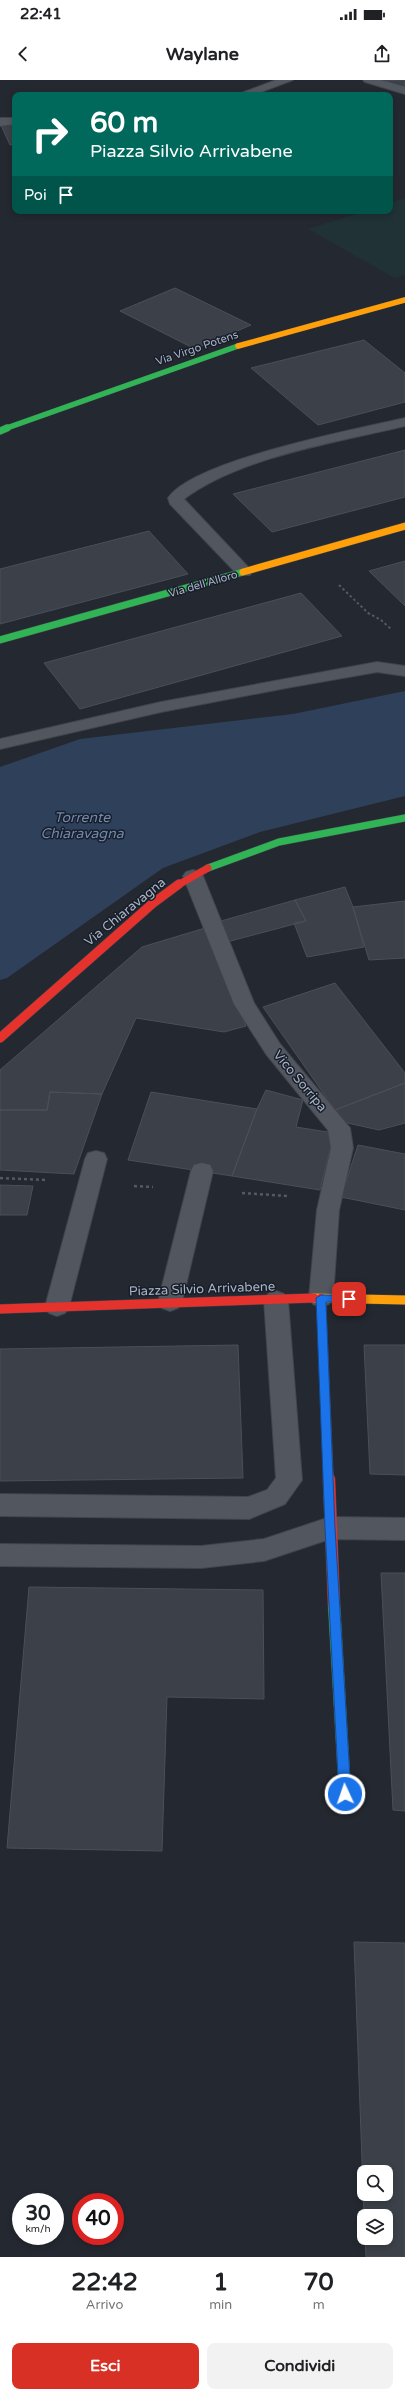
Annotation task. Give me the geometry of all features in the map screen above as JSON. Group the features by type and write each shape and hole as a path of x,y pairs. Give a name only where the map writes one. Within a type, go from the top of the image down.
{"street":[{"path":"251,92 287,80"},
{"path":"369,80 405,91"},
{"path":"0,122 12,121"},
{"name":"Via Virgo Potens","path":"0,431 216,352 405,300"},
{"path":"244,572 178,504 176,498 184,490 228,470 283,452 405,422"},
{"name":"Via dell'Alloro","path":"0,640 405,526"},
{"path":"0,744 161,707 254,689 377,667 404,670"},
{"name":"Via Chiaravagna","path":"0,1038 160,896 193,876 224,862 278,844 335,830 405,818"},
{"name":"Vico Sorripa","path":"193,876 244,1004 273,1049 339,1128 342,1148 328,1210 321,1298"},
{"path":"57,1307 96,1159"},
{"path":"170,1302 202,1171"},
{"path":"321,1298 330,1528 345,1794"},
{"name":"Piazza Silvio Arrivabene","path":"0,1309 321,1298 405,1300"},
{"path":"0,1505 248,1508 276,1497 288,1480 276,1300"},
{"path":"0,1555 201,1557 264,1550 330,1528 405,1529"}],"path":[{"path":"303,555 320,566 368,613 381,620 393,631"}],"shaded area":[{"path":"405,198 405,275 395,278 308,229 356,214 393,214 393,202"}],"water":[{"name":"Torrente Chiaravagna","path":"405,691 405,796 260,832 163,868 7,978 0,980 0,767 80,739 293,714"}],"building":[{"path":"384,80 405,80 405,88"},
{"path":"12,122 12,145 10,145 0,123"},
{"path":"175,288 251,325 195,349 120,311"},
{"path":"364,340 405,373 405,402 318,425 251,368"},
{"path":"405,450 405,497 272,532 233,494"},
{"path":"149,531 188,574 0,624 0,569"},
{"path":"405,561 405,606 369,571"},
{"path":"301,593 342,636 80,709 44,663"},
{"path":"345,887 353,907 364,947 307,957 294,923 306,921 295,900"},
{"path":"295,900 306,921 223,943 214,923"},
{"path":"405,901 405,958 369,960 353,907"},
{"path":"205,928 246,1026 224,1032 136,1018 102,1094 50,1092 47,1110 0,1110 0,1070 142,947"},
{"path":"335,983 405,1073 405,1083 335,1110 263,1007"},
{"path":"405,1083 405,1123 379,1130 343,1122 335,1110"},
{"path":"266,1090 303,1100 296,1127 334,1133 320,1190 232,1176 257,1109"},
{"path":"50,1092 102,1094 74,1174 0,1170 0,1110 47,1110"},
{"path":"151,1092 257,1109 232,1176 128,1160"},
{"path":"358,1145 405,1154 405,1210 341,1197"},
{"path":"0,1185 33,1186 27,1215 0,1215"},
{"path":"238,1345 243,1478 0,1481 0,1349"},
{"path":"364,1345 405,1345 405,1475 370,1474"},
{"path":"381,1573 405,1573 405,1811 393,1810"},
{"path":"29,1587 263,1590 264,1699 167,1697 162,1851 7,1848"},
{"path":"354,1942 405,1943 405,2257 366,2257 365,2245 393,2245 393,2209 364,2209 363,2201 393,2201 393,2165 362,2165"}],"traffic: fast":[{"path":"0,431 238,346"},
{"path":"0,640 243,572"},
{"path":"208,868 231,858 279,842 329,831 405,818"},
{"path":"334,1604 345,1794"}],"traffic: slow":[{"path":"238,346 405,300"},
{"path":"243,572 405,526"},
{"path":"314,1298 405,1300"}],"traffic: jam":[{"path":"0,1038 152,904 182,882 208,868"},
{"path":"0,1309 314,1298"},
{"path":"321,1298 334,1604"}],"route":[{"path":"345,1794 330,1528 321,1298 349,1299"}]}
